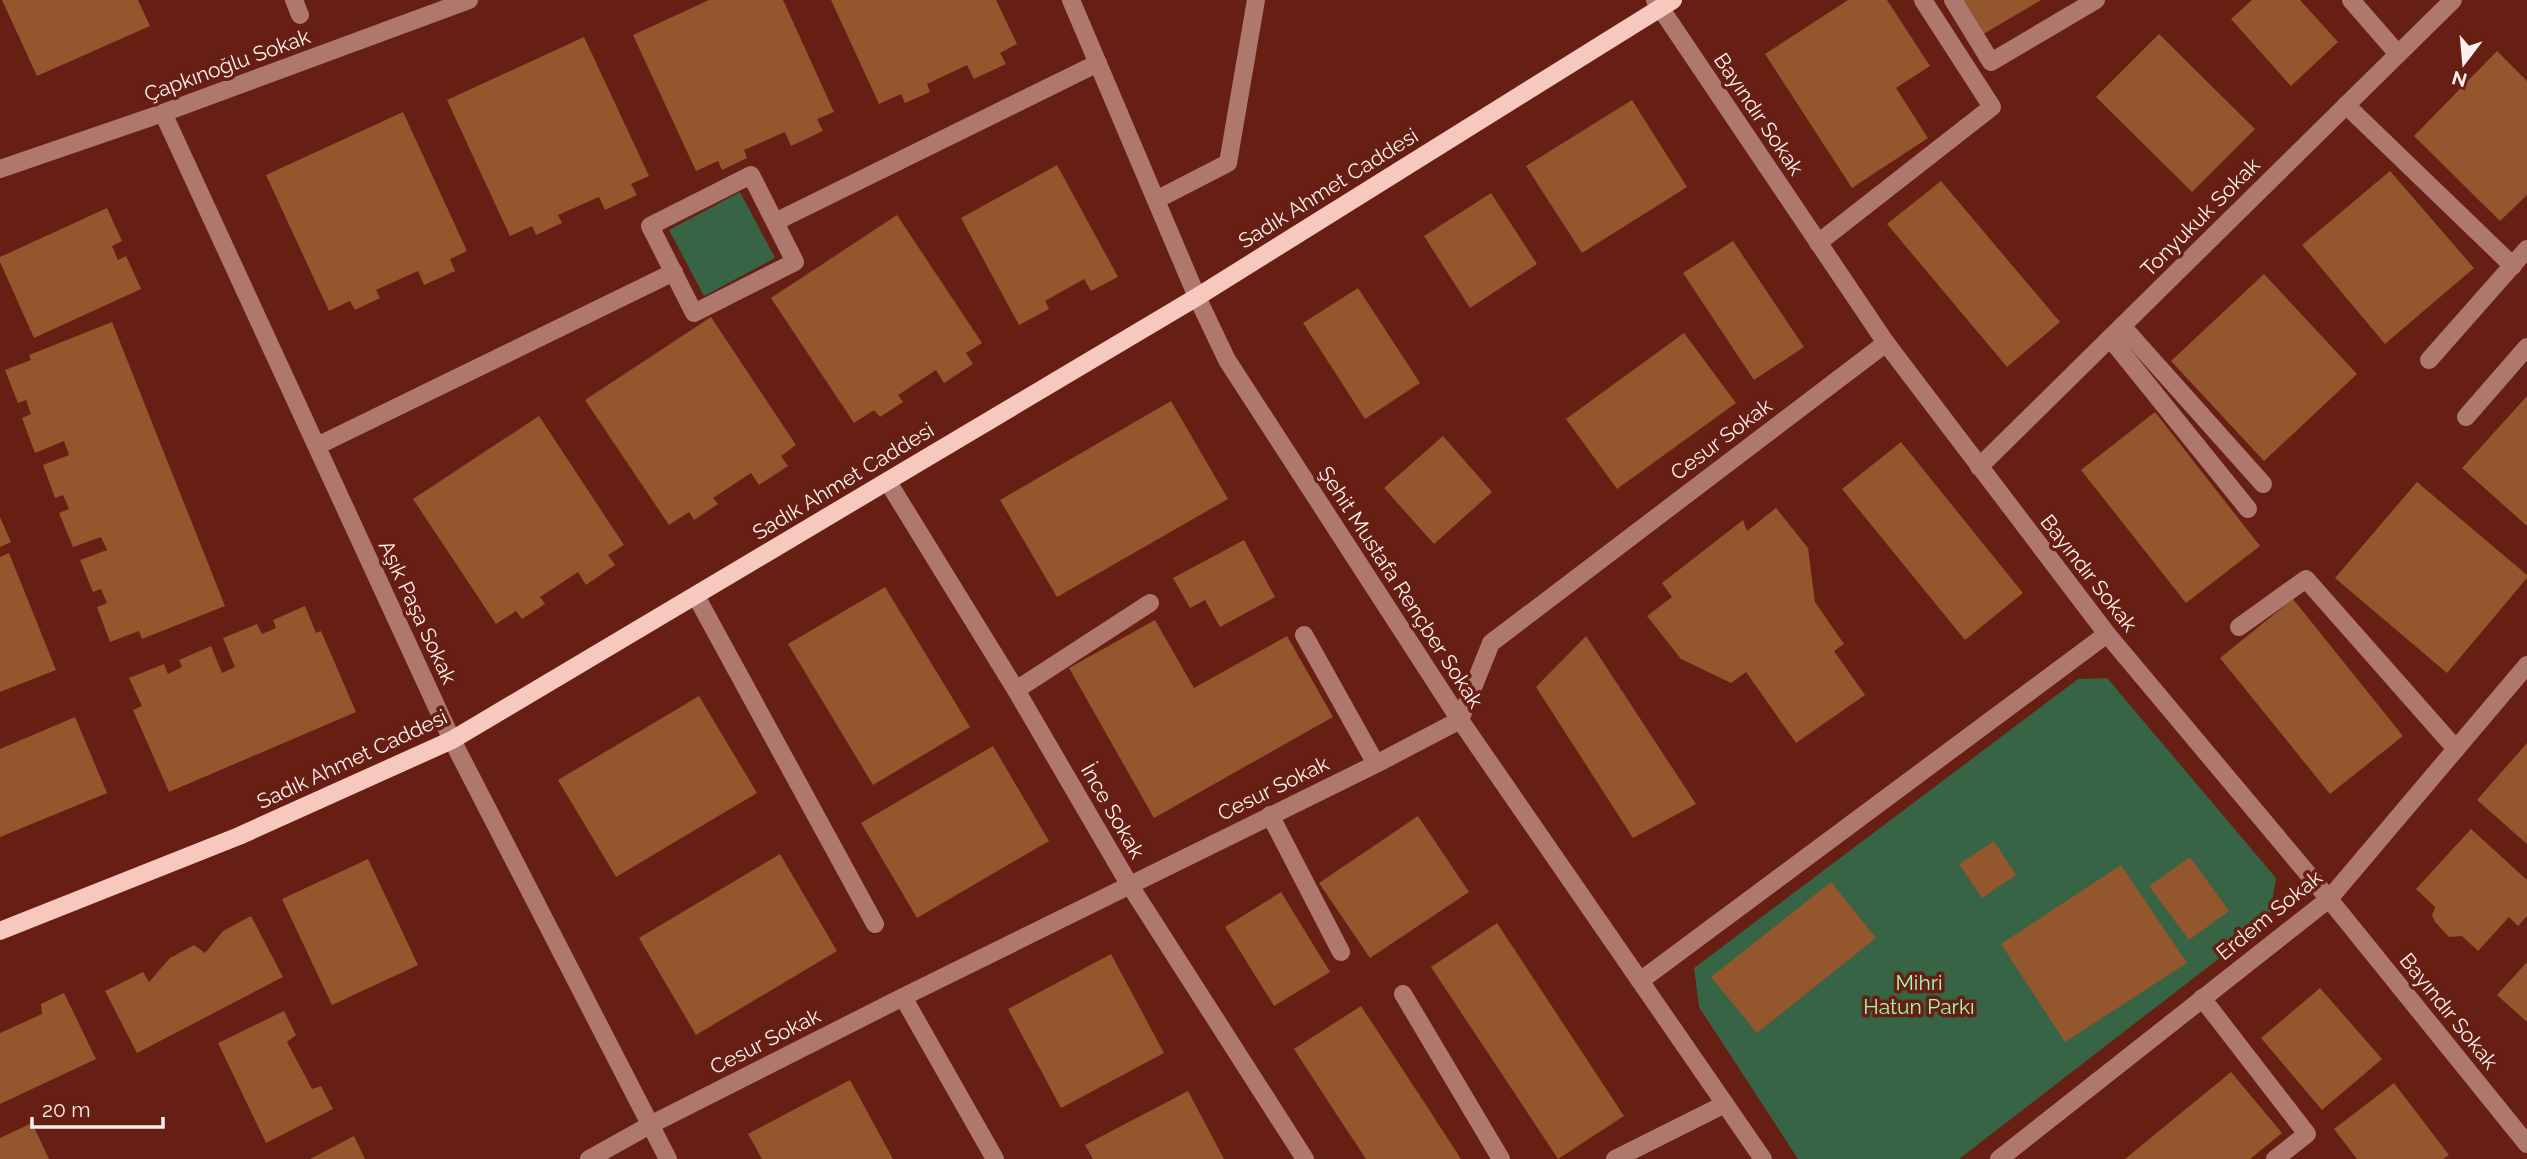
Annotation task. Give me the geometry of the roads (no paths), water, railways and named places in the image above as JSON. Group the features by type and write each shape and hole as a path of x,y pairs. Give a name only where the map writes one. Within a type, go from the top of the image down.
{"main road":[{"name":"Sadık Ahmet Caddesi","path":"0,931 239,836 452,740 1197,297 1662,3"}],"street":[{"name":"Çapkınoğlu Sokak","path":"0,169 163,113 469,0"},
{"name":"Şehit Mustafa Rençber Sokak","path":"1072,0 1197,297 1227,360 1460,720 1763,1159"},
{"path":"1156,200 1228,163 1256,0"},
{"path":"1818,243 1992,107 1923,0"},
{"path":"1953,0 1991,62 2096,0"},
{"path":"2351,0 2398,54"},
{"name":"Tonyukuk Sokak","path":"1979,467 2452,0"},
{"name":"Bayındır Sokak","path":"1662,3 1886,343 1979,467 2107,634 2329,899 2527,1144"},
{"path":"775,222 1098,63"},
{"path":"2346,105 2512,266"},
{"name":"Aşık Paşa Sokak","path":"163,113 452,740 668,1159"},
{"path":"751,175 775,222 795,262 694,313 650,226 751,175"},
{"path":"2429,360 2527,249"},
{"path":"317,446 674,272"},
{"path":"2116,332 2263,484"},
{"path":"2116,332 2248,509"},
{"name":"Cesur Sokak","path":"589,1159 649,1125 1129,884 1377,764 1460,720 1491,643 1886,343"},
{"path":"2466,417 2527,347"},
{"name":"İnce Sokak","path":"888,482 1016,691 1129,884 1305,1159"},
{"path":"2239,627 2305,579 2456,749"},
{"path":"696,596 875,924"},
{"path":"1016,691 1150,603"},
{"path":"1640,981 2107,634"},
{"path":"1304,635 1377,764"},
{"name":"Erdem Sokak","path":"1999,1159 2329,899 2527,665"},
{"path":"1270,815 1341,952"},
{"path":"1403,994 1502,1159"},
{"path":"903,997 995,1159"},
{"path":"2202,998 2307,1134 2275,1159"},
{"path":"1615,1159 1725,1104"}],"park label":[{"name":"Mihri Hatun Parkı","path":"1919,994"}]}
